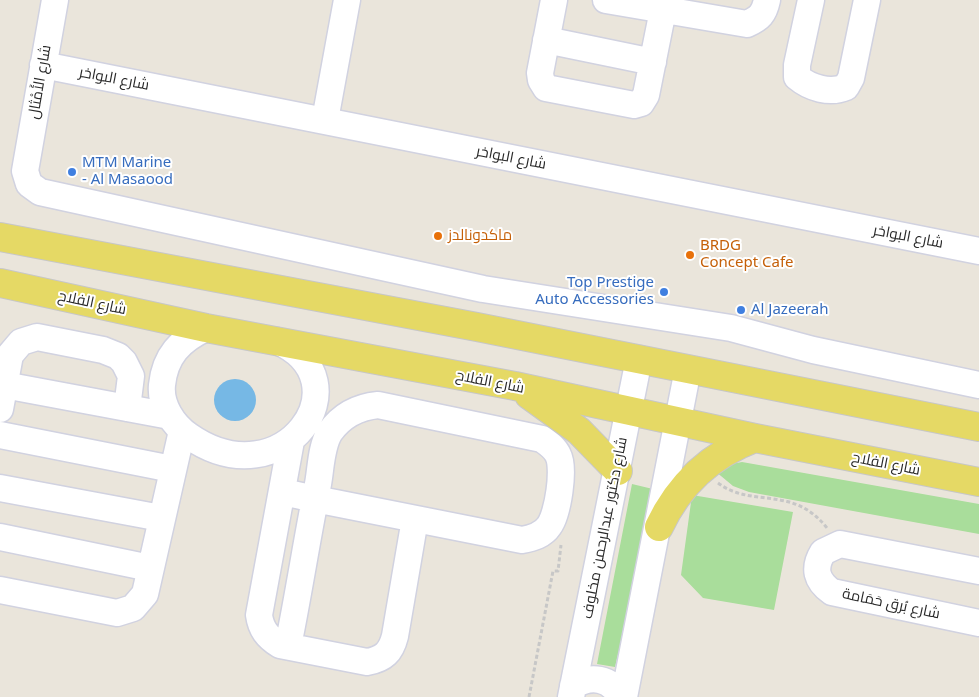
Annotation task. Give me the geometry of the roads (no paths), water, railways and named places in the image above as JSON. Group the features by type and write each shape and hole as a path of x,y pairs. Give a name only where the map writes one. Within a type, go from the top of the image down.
{"main road":[{"path":"0,221 108,258"},
{"path":"0,237 639,359 979,427"},
{"name":"شارع الفلاح","path":"9,287 206,328 515,386 677,422 979,482"},
{"path":"515,386 538,399 579,431 618,472"},
{"path":"659,527 676,496 700,469 726,451 755,438"}],"street":[{"name":"شارع الأَمْثال","path":"55,0 26,164 27,180 34,189 40,192 483,289 731,328 813,350 979,385"},
{"path":"325,120 347,0"},
{"path":"554,0 540,73 541,80 546,88 634,105 641,102 646,95 663,10"},
{"path":"606,0 747,24 757,20 764,13 767,0"},
{"path":"811,0 797,65 797,77 806,85 837,91 846,87 851,78 867,0"},
{"path":"546,40 653,62"},
{"name":"شارع البواخر","path":"43,64 979,251"},
{"path":"206,328 185,340 169,358 162,388 164,404 176,424 197,442 233,454 270,452 291,441 311,412 315,389 309,368 296,351 277,341"},
{"path":"127,408 132,376 118,356 103,350 37,337 29,338 14,347 10,355 2,397 127,408 176,424"},
{"name":"شارع دكتور عبدالرحمن مخلوف","path":"572,691 618,472 639,359"},
{"path":"624,697 659,527 688,369"},
{"path":"283,492 315,499 522,540 541,534 548,527 554,514 562,468 559,456 552,446 542,439 378,405 352,411 330,433 315,499 288,646"},
{"path":"0,590 108,612 125,612 140,602 145,594 172,469 176,424"},
{"path":"0,435 172,469"},
{"path":"291,441 259,615 265,633 272,640 288,646 367,662 378,660 387,654 393,646 416,519"},
{"path":"0,488 161,518"},
{"path":"0,537 150,568"},
{"name":"شارع بُرق حَمَامة","path":"979,571 840,544 830,546 823,552 818,560 816,569 818,579 832,592 979,623"},
{"path":"572,691 583,680 599,679 613,686 620,697"}],"water":[{"path":"235,379 250,385 256,400 250,415 235,421 220,415 214,400 220,385"}],"place":[{"name":"MTM Marine - Al Masaood","path":"72,172"},
{"name":"ماكدونالدز","path":"438,236"},
{"name":"BRDG Concept Cafe","path":"690,255"},
{"name":"Top Prestige Auto Accessories","path":"664,292"},
{"name":"Al Jazeerah","path":"741,310"}]}
